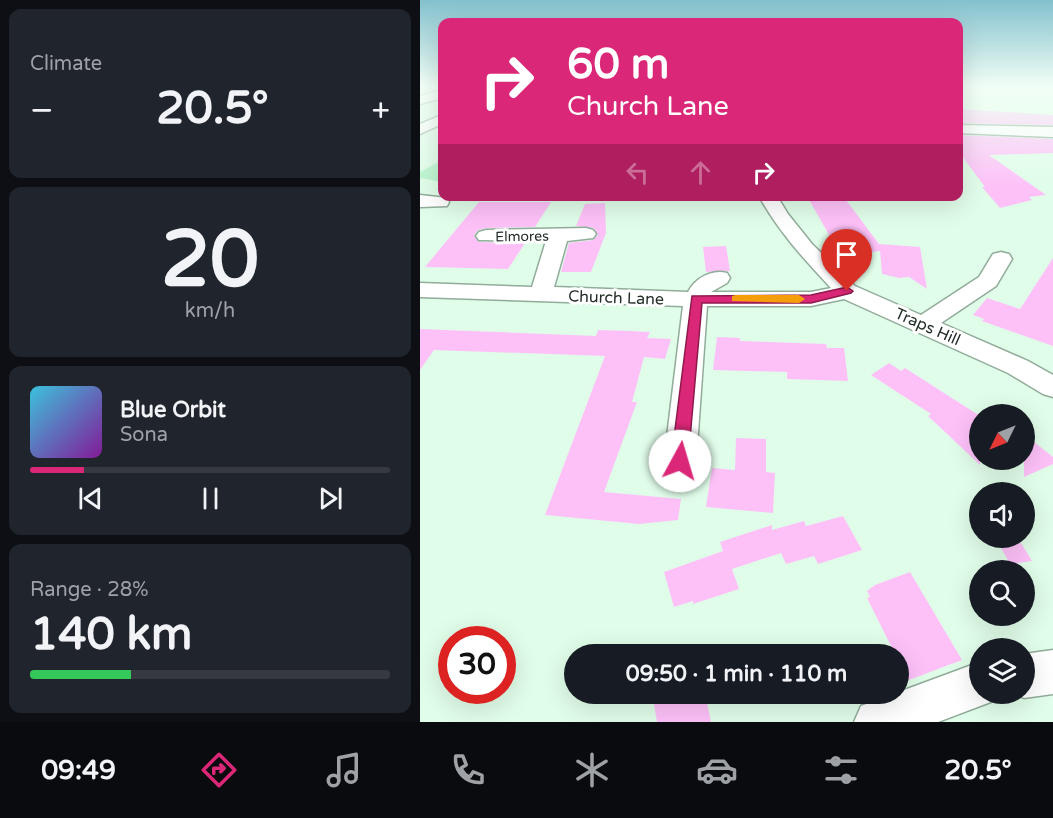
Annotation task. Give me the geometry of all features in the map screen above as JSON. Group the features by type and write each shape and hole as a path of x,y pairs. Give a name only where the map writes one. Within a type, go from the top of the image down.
{"street":[{"path":"420,130 438,120"},
{"path":"963,129 1052,133"},
{"path":"420,201 440,202"},
{"name":"Traps Hill","path":"771,201 780,217 805,248 847,291 1018,367 1053,387"},
{"name":"Elmores","path":"486,236 586,234"},
{"name":"Elmores","path":"541,294 558,235"},
{"path":"925,324 988,281 1001,259"},
{"path":"680,461 696,299 702,286 719,278"},
{"name":"Church Lane","path":"420,290 696,299 811,299 847,291"},
{"path":"1035,674 1053,672"},
{"path":"877,722 969,688"}],"green space":[{"path":"438,162 438,181 420,178 420,172"}],"building":[{"path":"963,120 1053,120 1053,125 963,123"},
{"path":"963,135 1053,139 1053,153 989,155 1046,195 1029,197 1032,200 1000,208 982,187 985,187 963,157"},
{"path":"810,201 847,201 879,244 920,247 927,289 909,277 899,278 882,274 880,251 856,254 847,241 833,242"},
{"path":"479,202 551,202 535,227 486,228 478,230 474,235 479,242 525,243 508,269 425,267"},
{"path":"605,203 606,233 591,272 561,272 569,243 593,240 598,235 594,228 576,226 585,204"},
{"path":"726,246 730,271 706,272 703,247"},
{"path":"1053,258 1053,346 982,321 984,319 973,315 987,298 1020,309"},
{"path":"420,329 596,336 598,330 631,331 650,332 647,338 671,339 665,359 644,357 632,402 637,402 604,492 681,499 678,520 639,524 545,515 605,356 434,350 420,370"},
{"path":"717,337 740,338 740,341 826,344 827,348 844,348 848,381 787,379 787,372 713,370"},
{"path":"889,363 901,371 905,368 969,409 969,455 928,416 931,414 871,375"},
{"path":"736,438 766,439 766,472 775,473 773,513 706,507 712,468 735,470"},
{"path":"1035,443 1053,457 1053,464 1024,477 1024,470 1035,470"},
{"path":"843,516 862,550 818,564 814,556 786,564 781,553 732,569 739,589 693,604 693,601 674,607 664,572 723,551 720,542 772,525 772,530 804,521 806,526"},
{"path":"1001,548 1024,548 1031,560 1008,560"},
{"path":"910,572 962,660 909,680 909,644 890,644 867,598 870,597 867,591 875,585"},
{"path":"654,704 707,704 711,722 657,722"}],"slow traffic":[{"path":"736,299 799,299"}],"route":[{"path":"680,461 696,299 811,299 847,291"}]}
